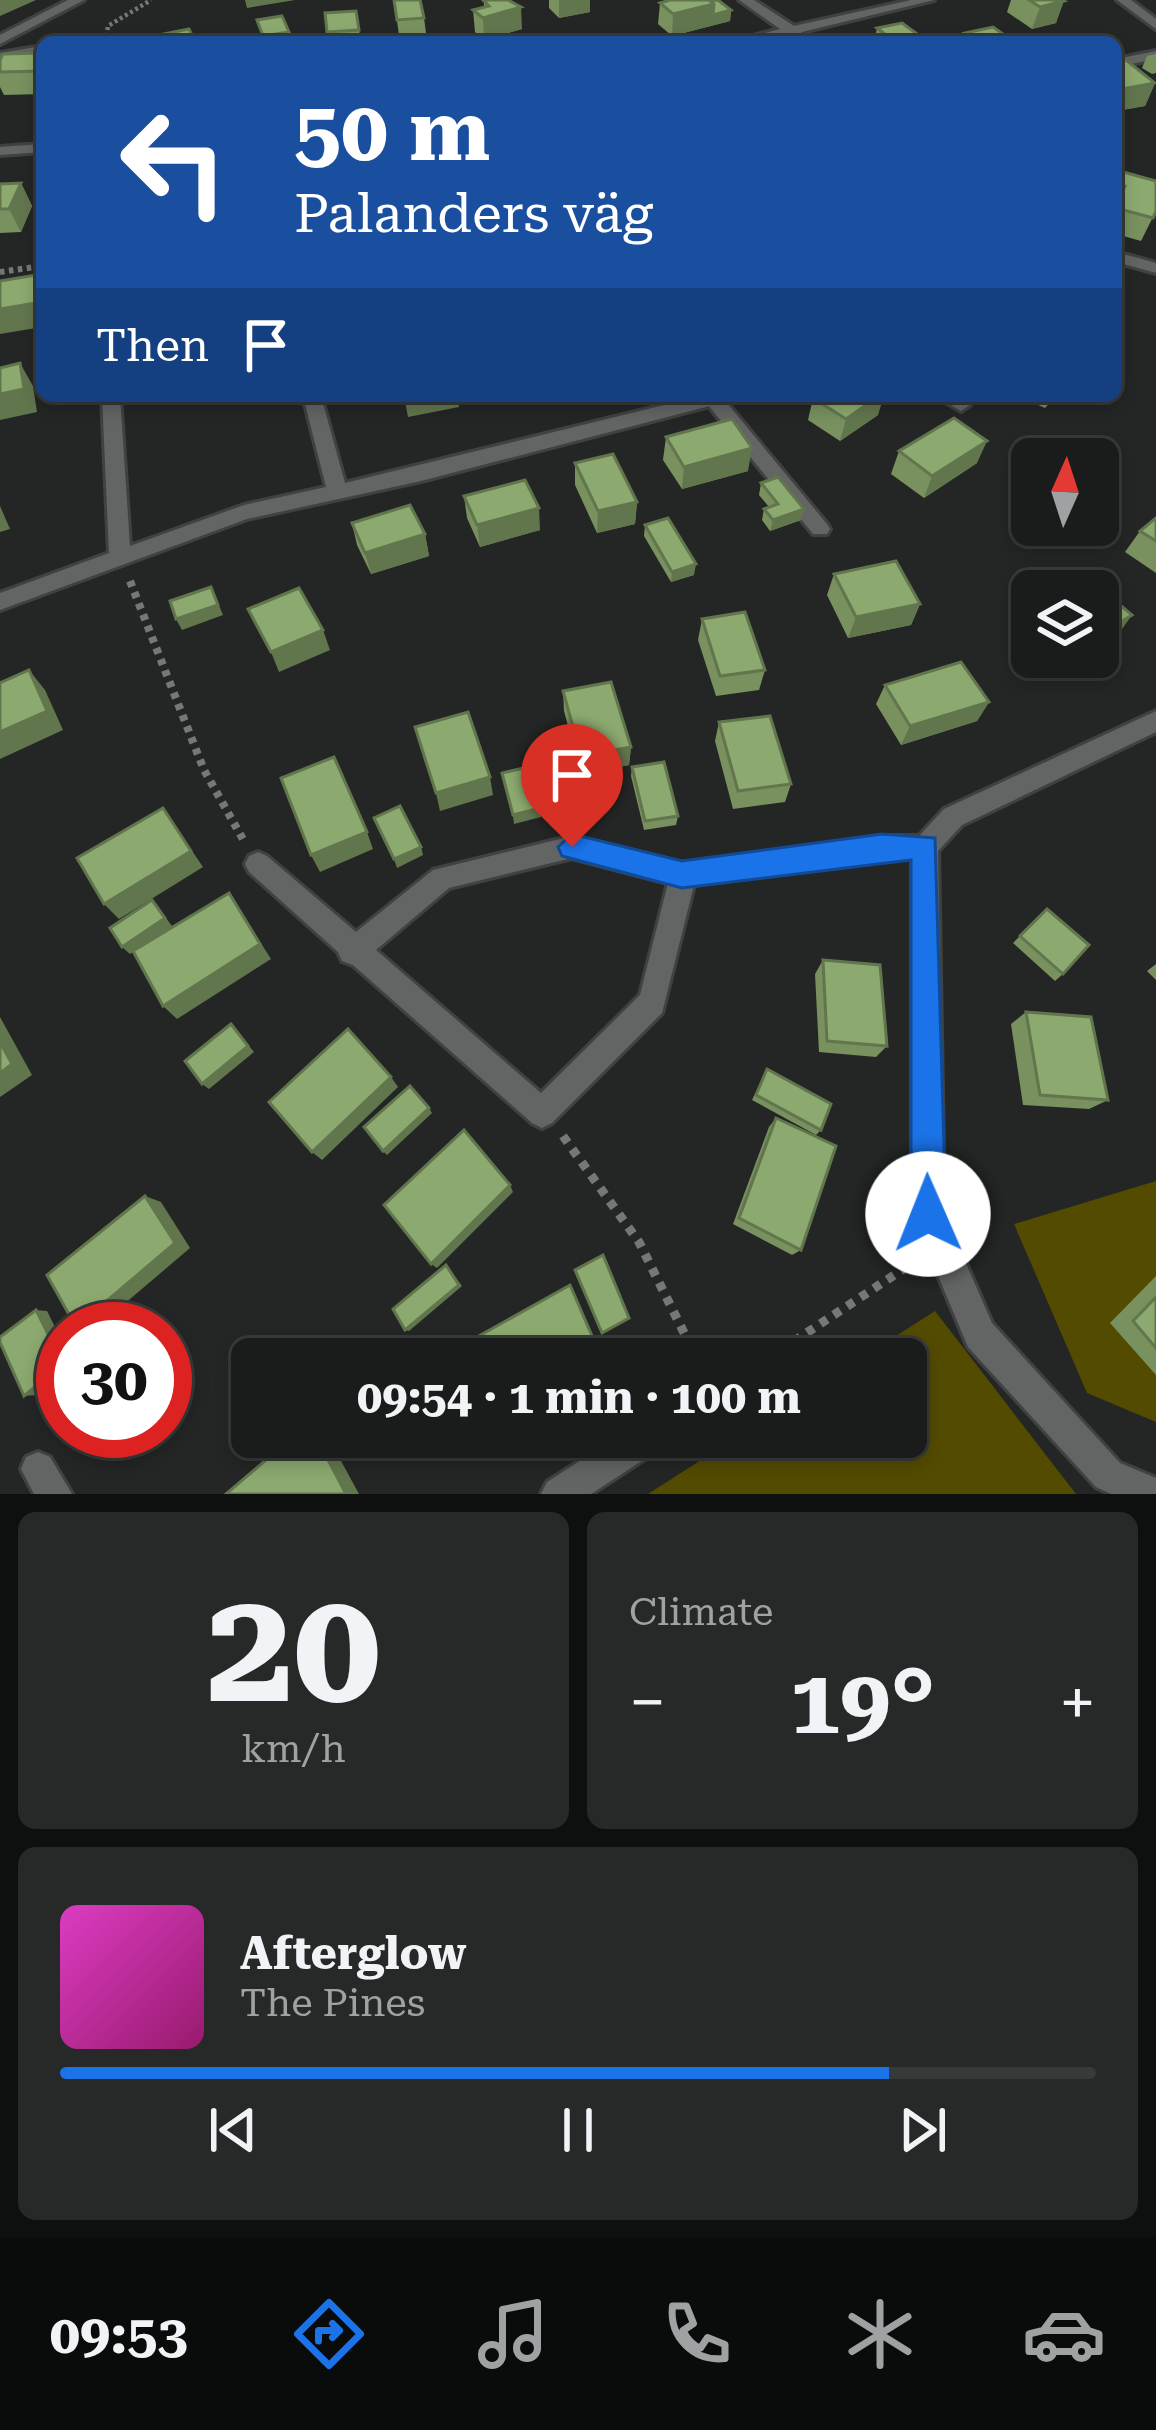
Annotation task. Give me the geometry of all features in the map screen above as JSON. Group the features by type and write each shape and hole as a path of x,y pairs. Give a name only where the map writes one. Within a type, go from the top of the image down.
{"street":[{"path":"0,40 78,0"},
{"path":"745,0 800,36"},
{"path":"768,36 928,0"},
{"path":"1123,0 1156,26"},
{"path":"0,57 36,51"},
{"path":"1122,62 1156,55"},
{"path":"0,152 36,149"},
{"path":"1122,259 1156,268"},
{"path":"111,402 120,557"},
{"path":"313,402 337,492"},
{"path":"0,602 244,512 704,402"},
{"path":"723,402 820,529"},
{"path":"1152,1494 1108,1475 980,1335 928,1214 925,847 953,817 1156,721"},
{"path":"352,952 442,878 572,847 682,874 882,847 925,847"},
{"path":"258,865 352,952 542,1113 652,1003 682,874"},
{"path":"559,1494 615,1458"}],"path":[{"path":"107,36 108,26 151,0"},
{"path":"0,272 36,267"},
{"path":"120,557 204,770 258,865"},
{"path":"542,1113 604,1183 658,1270 688,1338"},
{"path":"800,1338 942,1246"}],"shaded area":[{"path":"1156,1181 1156,1422 1087,1393 1014,1224"},
{"path":"935,1311 1076,1494 648,1494 704,1458 927,1458 927,1338 893,1338"}],"building":[{"path":"394,0 420,0 424,18 397,20"},
{"path":"508,0 521,7 483,18 473,10 489,6 484,1"},
{"path":"718,0 731,10 713,15 711,1"},
{"path":"1029,0 1062,0 1064,1 1040,7"},
{"path":"660,3 714,4 673,14"},
{"path":"356,11 359,30 327,32 325,13"},
{"path":"282,16 289,32 263,36 257,20"},
{"path":"902,23 920,36 887,36 877,28"},
{"path":"993,27 1006,36 969,36 965,33"},
{"path":"189,29 192,36 153,36"},
{"path":"36,53 36,71 0,72 3,54"},
{"path":"1122,57 1155,83 1122,89"},
{"path":"1122,172 1156,181 1153,218 1122,210"},
{"path":"21,183 9,209 0,209 0,184"},
{"path":"36,275 36,303 0,309 0,281"},
{"path":"20,363 24,389 0,394 0,368"},
{"path":"819,402 870,402 846,419"},
{"path":"954,418 987,441 932,476 899,451"},
{"path":"732,419 752,448 684,467 666,437"},
{"path":"613,454 637,502 598,511 575,463"},
{"path":"778,477 804,509 773,520 764,509 778,504 761,483"},
{"path":"525,480 539,508 477,525 464,496"},
{"path":"410,505 425,534 365,553 352,523"},
{"path":"668,518 696,564 672,572 645,525"},
{"path":"1156,518 1156,541 1140,531"},
{"path":"896,561 920,604 856,617 834,574"},
{"path":"211,587 218,605 176,619 170,601"},
{"path":"299,588 323,630 271,652 248,609"},
{"path":"1119,604 1132,615 1119,623"},
{"path":"745,612 765,670 720,676 702,619"},
{"path":"961,662 989,702 910,726 885,685"},
{"path":"29,670 47,711 0,732 0,683"},
{"path":"611,682 631,747 581,756 563,691"},
{"path":"468,712 490,777 436,793 415,727"},
{"path":"770,716 791,784 738,791 719,722"},
{"path":"334,757 367,832 311,855 281,778"},
{"path":"664,762 678,816 645,821 632,767"},
{"path":"528,767 540,808 513,815 502,773"},
{"path":"400,806 421,847 394,859 374,818"},
{"path":"163,808 191,851 104,904 77,858"},
{"path":"229,893 260,944 163,1006 133,951"},
{"path":"152,900 165,918 122,947 110,928"},
{"path":"1047,909 1089,945 1063,974 1020,936"},
{"path":"823,960 880,965 887,1046 827,1041"},
{"path":"1026,1012 1091,1017 1108,1100 1040,1095"},
{"path":"231,1024 248,1046 202,1084 185,1061"},
{"path":"348,1029 391,1077 312,1152 269,1102"},
{"path":"0,1042 12,1064 0,1073"},
{"path":"767,1069 831,1104 821,1130 756,1095"},
{"path":"410,1086 429,1108 383,1151 364,1127"},
{"path":"776,1118 836,1146 801,1250 739,1218"},
{"path":"464,1130 510,1185 431,1264 384,1205"},
{"path":"145,1196 175,1243 105,1302 62,1302 47,1275"},
{"path":"603,1255 629,1318 602,1333 575,1270"},
{"path":"446,1265 459,1285 405,1330 393,1309"},
{"path":"570,1285 593,1338 475,1338"},
{"path":"1156,1297 1156,1348 1133,1321"},
{"path":"36,1310 36,1386 24,1396 0,1342 0,1337"},
{"path":"268,1458 327,1458 346,1494 226,1494"}],"route":[{"path":"572,847 682,874 882,847 925,847 928,1214"}]}
